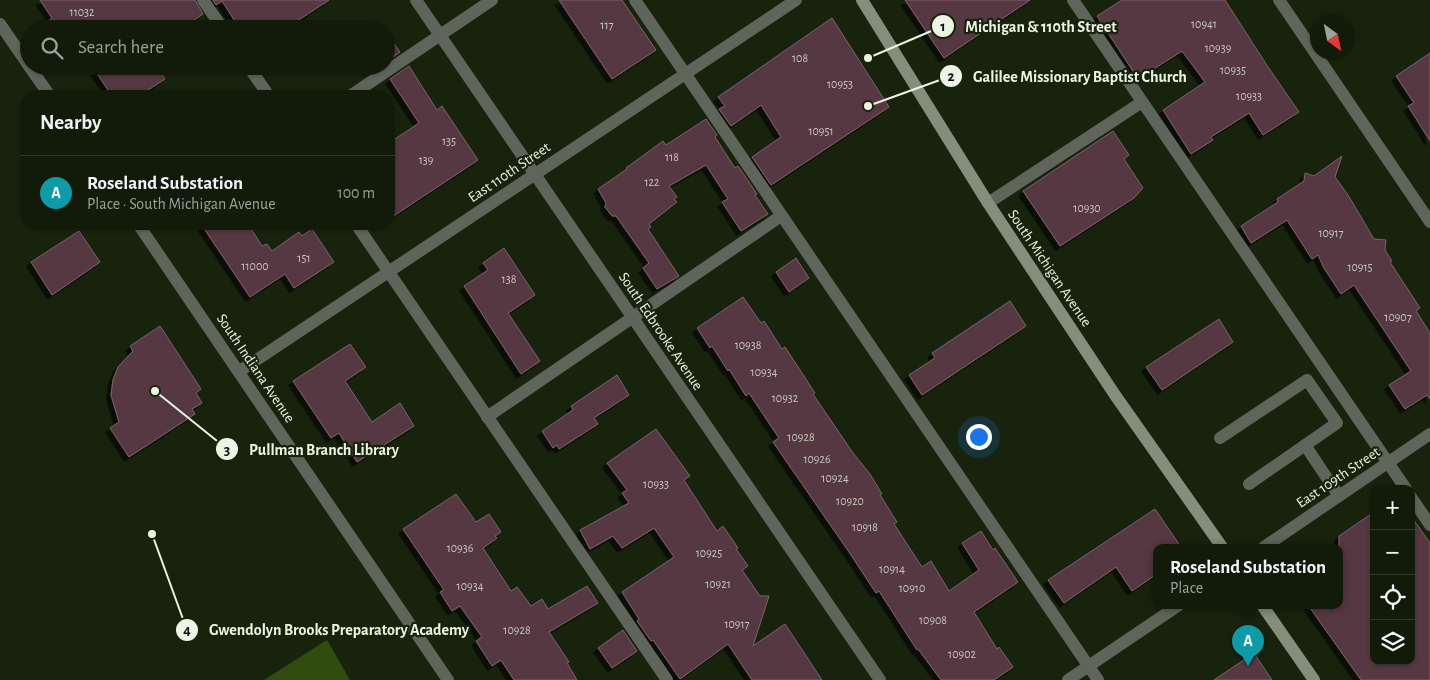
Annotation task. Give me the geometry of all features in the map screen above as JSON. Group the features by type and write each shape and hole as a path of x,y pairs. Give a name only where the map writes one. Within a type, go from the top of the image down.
{"main road":[{"name":"South Michigan Avenue","path":"862,0 988,203 1116,395 1220,544"},
{"path":"1265,609 1314,680"}],"street":[{"path":"203,0 217,20"},
{"name":"South Edbrooke Avenue","path":"416,0 880,680"},
{"path":"395,66 492,0"},
{"path":"635,0 1098,680"},
{"name":"East 110th Street","path":"240,371 796,0"},
{"path":"1073,0 1403,485"},
{"path":"1279,0 1430,222"},
{"path":"0,24 20,53"},
{"path":"35,75 46,90"},
{"path":"254,75 265,90"},
{"path":"359,90 381,75"},
{"path":"988,203 1142,102"},
{"path":"487,417 782,216"},
{"name":"South Indiana Avenue","path":"142,230 240,371 448,680"},
{"path":"360,230 666,680"},
{"path":"1220,438 1307,380 1336,423 1248,484"},
{"name":"East 109th Street","path":"1268,544 1430,434"},
{"path":"1305,445 1339,496"},
{"path":"1415,503 1430,525"},
{"path":"1068,680 1173,609"}],"green space":[{"path":"327,640 350,680 264,680"}],"building":[{"path":"40,0 195,0 203,14 194,20 50,20 52,18"},
{"path":"213,0 329,0 299,20 234,20 222,1 216,5"},
{"path":"559,0 622,0 656,50 612,79"},
{"path":"905,0 1030,0 944,58"},
{"path":"1122,0 1225,0 1299,112 1263,135 1249,113 1211,137 1213,140 1191,154 1163,110 1205,82 1182,51 1138,79 1097,16"},
{"path":"832,18 889,107 771,185 752,157 781,137 761,105 731,126 719,109 725,106 718,97"},
{"path":"395,45 400,52 395,56"},
{"path":"1430,53 1430,141 1408,106 1414,103 1396,76"},
{"path":"409,66 437,110 442,106 478,160 395,215 395,139 419,123 390,79"},
{"path":"98,75 162,75 165,79 148,90 108,90"},
{"path":"706,119 735,168 738,166 768,214 741,231 722,202 728,199 706,165 669,186 677,197 674,199 677,202 649,224 651,227 648,229 679,276 657,289 643,268 649,263 616,216 612,216 605,207 606,203 598,189 663,141 666,145"},
{"path":"1113,131 1129,155 1124,159 1143,188 1134,198 1060,246 1023,191"},
{"path":"1342,156 1335,177 1374,239 1386,240 1385,250 1392,261 1390,262 1420,308 1416,311 1430,333 1430,399 1427,395 1405,409 1389,385 1411,371 1354,285 1341,294 1318,255 1312,259 1287,220 1251,243 1241,226 1278,202 1277,199 1304,181 1305,173 1314,176"},
{"path":"205,230 252,230 262,246 267,244 272,251 299,232 302,236 313,230 334,262 294,288 285,274 250,297"},
{"path":"79,231 100,262 52,295 31,262"},
{"path":"504,248 535,295 508,313 540,361 521,374 464,286 488,270 483,263"},
{"path":"796,258 809,278 789,292 776,272"},
{"path":"743,297 761,323 764,321 782,349 785,347 815,393 813,394 853,453 870,474 882,494 880,495 897,522 894,524 922,567 931,561 949,591 979,570 962,543 981,531 993,550 995,548 1018,582 974,612 997,649 999,647 1013,667 994,680 941,680 917,650 879,591 876,593 773,442 779,438 749,393 746,396 729,369 728,371 712,346 710,348 697,328"},
{"path":"1010,301 1026,326 922,395 909,375 935,358 932,353"},
{"path":"1219,319 1233,342 1162,390 1146,367"},
{"path":"160,326 201,389 196,393 202,403 192,409 195,414 129,457 110,428 119,422 111,395 113,380 118,367 133,351 130,346"},
{"path":"350,344 366,367 345,381 372,422 400,403 414,426 357,462 339,433 331,438 293,381"},
{"path":"617,375 629,395 594,418 598,424 559,449 557,445 553,448 542,431 573,410 571,406"},
{"path":"656,429 690,476 684,480 717,531 723,526 738,548 736,549 748,566 742,570 760,596 769,596 753,646 785,624 822,680 752,680 728,644 680,679 653,640 651,641 637,621 639,619 622,592 674,557 654,528 622,548 613,536 590,549 580,530 629,503 622,493 627,490 607,463"},
{"path":"456,494 476,522 489,514 501,532 495,536 497,538 483,548 511,591 517,587 531,606 542,599 548,609 587,586 598,603 549,632 569,662 567,663 577,680 514,680 501,660 492,666 476,641 482,637 460,606 452,611 440,592 444,590 403,529"},
{"path":"1155,509 1179,544 1153,544 1153,577 1132,591 1116,567 1064,603 1048,580"},
{"path":"1370,515 1370,665 1415,665 1415,522 1430,543 1430,680 1361,680 1311,609 1343,609 1343,544 1339,544 1339,536"},
{"path":"623,630 637,651 612,668 598,648"},
{"path":"1254,653 1272,680 1214,680"}],"place":[{"name":"Michigan & 110th Street","path":"868,58"},
{"name":"Galilee Missionary Baptist Church","path":"868,106"},
{"name":"Pullman Branch Library","path":"155,391"},
{"name":"Gwendolyn Brooks Preparatory Academy","path":"152,534"},
{"name":"Roseland Substation","path":"1248,666"}]}
